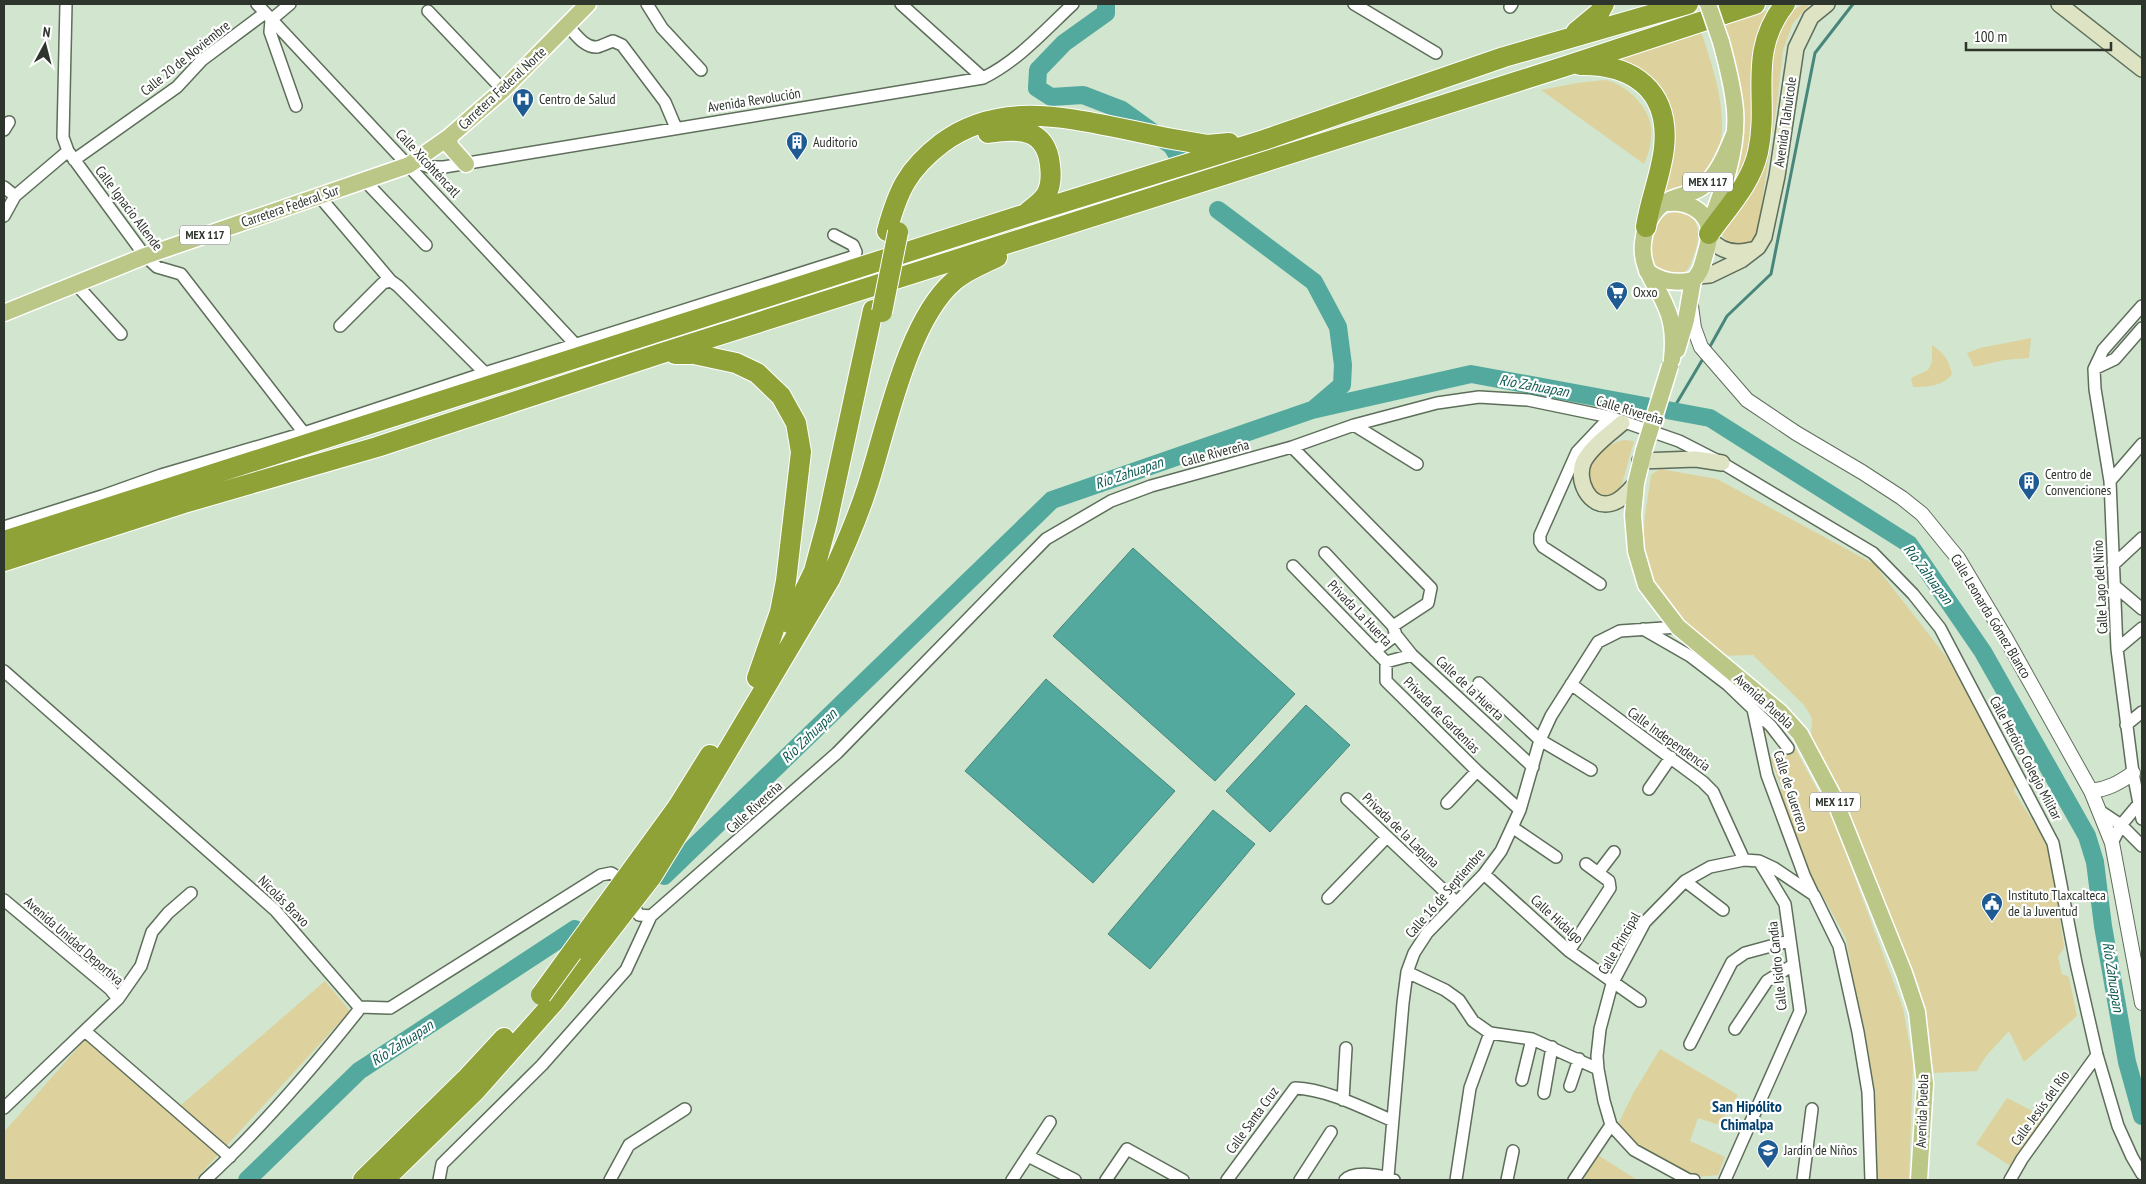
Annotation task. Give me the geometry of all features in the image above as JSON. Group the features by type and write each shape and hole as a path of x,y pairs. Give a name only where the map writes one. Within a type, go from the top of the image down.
{"highway":[{"path":"1559,40 1580,30 1599,13 1604,4"},
{"path":"4,541 1026,214 1264,140 1504,57 1688,4"},
{"path":"4,561 184,503 377,447 659,354 1563,67 1755,4"},
{"path":"1709,233 1747,181 1754,164 1761,130 1761,78 1766,34 1785,4"},
{"path":"1563,67 1593,65 1624,72 1644,82 1655,96 1662,114 1664,149 1646,227"},
{"path":"809,612 825,570 834,536 902,185 922,158 951,137 978,122 1014,116 1065,117 1207,145 1264,140"},
{"path":"893,231 916,186 931,165 951,148 964,141 982,134 1012,129 1035,136 1048,150 1051,173 1047,193 1026,214"},
{"path":"363,1180 466,1079 541,996 684,811 830,579 867,489 907,358 927,315 954,281 978,266 1014,250 1024,238"},
{"path":"384,1180 475,1091 554,1002 652,876 684,811 793,616 814,571 877,311"},
{"path":"659,354 694,354 736,363 757,373 781,396 796,423 801,452 786,581 780,612 757,678"}],"main road":[{"name":"Carretera Federal Norte","path":"411,163 449,137 503,90 588,4"},
{"name":"MEX 117","path":"1671,363 1683,333 1695,278 1724,183 1735,132 1732,83 1708,4"},
{"name":"Avenida Tlahuicole","path":"1758,247 1766,232 1772,201 1796,48 1811,17 1826,4"},
{"path":"2059,4 2142,69"},
{"name":"MEX 117","path":"1671,363 1674,336 1670,318 1661,296 1646,271 1643,252 1646,227 1658,208 1669,200 1696,191 1709,181 1735,132"},
{"path":"449,137 450,146 466,164"},
{"name":"Carretera Federal Sur","path":"4,313 145,256 411,163"},
{"name":"MEX 117","path":"1658,208 1668,203 1686,204 1699,212 1709,233 1720,247 1732,252 1744,252 1758,247"},
{"path":"1646,271 1658,278 1671,282 1710,275 1741,260 1758,247"},
{"name":"Avenida Puebla","path":"1671,363 1642,456 1636,483 1633,515 1636,550 1646,586 1678,627 1781,713 1800,734 1833,796 1904,973 1917,1012 1925,1084 1918,1180"},
{"path":"1616,420 1584,461 1581,471 1582,484 1592,499 1603,503 1612,503 1626,495 1636,483"},
{"path":"1642,456 1696,459 1722,463"}],"street":[{"name":"Calle Ignacio Allende","path":"66,4 64,137 72,156 145,256 157,267 181,274 304,433"},
{"name":"Calle 20 de Noviembre","path":"4,216 16,196 177,86 202,60 264,12 290,4"},
{"path":"647,4 662,28 701,70"},
{"path":"901,4 983,78"},
{"name":"Avenida Revolución","path":"411,163 430,167 466,164 983,78 998,71 1013,60 1073,4"},
{"path":"1354,4 1436,53"},
{"path":"428,11 503,90"},
{"path":"264,12 296,106"},
{"name":"Calle Xicohténcatl","path":"264,12 411,163 576,345"},
{"path":"567,26 585,44 598,47 613,41 622,45 665,102 676,128"},
{"path":"364,180 426,245"},
{"path":"4,187 16,196"},
{"path":"319,196 391,281 485,373"},
{"path":"4,527 162,475 304,433 485,373 855,256 856,252 853,245 834,235"},
{"path":"340,326 383,283 391,281"},
{"path":"75,284 121,334"},
{"name":"Calle Leonarda Gómez Blanco","path":"1691,300 1694,328 1701,348 1747,400 1796,433 1902,498 1922,514 1958,558 2005,636 2091,791 2100,811 2112,843 2142,1004"},
{"path":"2094,370 2102,350 2142,306"},
{"path":"2094,370 2115,359 2142,328"},
{"name":"Calle Lago del Niño","path":"2094,370 2095,389 2110,482 2113,565 2116,587 2117,649 2133,773 2141,801 2142,818"},
{"name":"Calle Rivereña","path":"651,916 837,754 1046,539 1111,501 1151,486 1292,447 1354,425 1437,403 1479,397 1528,400 1616,420 1679,441 1722,463"},
{"path":"1600,584 1543,547 1540,542 1540,535 1577,452 1616,420"},
{"path":"1354,425 1417,464"},
{"path":"2110,482 2142,444"},
{"path":"1292,447 1431,588 1431,596 1428,602 1395,630 1375,651"},
{"name":"Calle Heróico Colegio Militar","path":"1722,463 1873,553 1913,594 1940,628 2053,843 2076,963 2098,1055 2118,1126 2142,1174"},
{"path":"2113,565 2142,538"},
{"name":"Calle de la Huerta","path":"1325,553 1395,630 1412,655 1533,767"},
{"name":"Privada La Huerta","path":"1293,566 1386,662 1412,655"},
{"path":"2116,587 2142,609"},
{"name":"Calle 16 de Septiembre","path":"1391,1179 1391,1120 1407,972 1414,954 1427,933 1484,874 1501,851 1520,810 1540,740 1571,684 1598,642 1620,631 1678,627"},
{"path":"2117,649 2142,628"},
{"path":"1643,629 1690,656 1728,685 1771,726 1788,748"},
{"name":"Privada de Gardenias","path":"1386,662 1386,681 1477,771 1520,810"},
{"name":"Nicolás Bravo","path":"4,671 275,910 360,1007"},
{"path":"1479,682 1540,740 1590,770"},
{"name":"Calle Independencia","path":"1571,684 1671,757 1713,792 1744,860"},
{"name":"Calle de Guerrero","path":"1753,710 1767,775 1804,876 1814,895"},
{"path":"2126,725 2142,712"},
{"path":"1649,789 1671,757"},
{"name":"Privada de Gardenias","path":"1447,803 1477,771"},
{"path":"2091,791 2105,789 2118,784 2133,773"},
{"name":"Privada de la Laguna","path":"1347,799 1386,838 1456,902"},
{"path":"2112,843 2121,825 2141,801"},
{"path":"2100,811 2121,825 2142,846"},
{"path":"1512,827 1556,857"},
{"path":"1328,898 1386,838"},
{"path":"1598,873 1614,852"},
{"name":"Calle Principal","path":"1694,1180 1689,1180 1634,1150 1611,1125 1598,1069 1597,1056 1600,1029 1612,984 1645,922 1686,881 1710,867 1744,860 1759,861 1774,868 1814,895 1839,946 1858,1032 1868,1092 1871,1180"},
{"name":"Calle Isidro Candia","path":"1725,1180 1800,1011 1785,904 1759,861"},
{"path":"1569,952 1610,888 1609,881 1586,864"},
{"path":"205,1180 230,1157 318,1061 360,1007 390,1008 601,875 611,873 616,876 639,915 651,916 626,970 542,1065 442,1164 439,1180"},
{"name":"Calle Hidalgo","path":"1484,874 1569,952 1640,1002"},
{"path":"1686,881 1723,910"},
{"path":"118,999 141,966 152,932 168,913 191,893"},
{"name":"Avenida Unidad Deportiva","path":"4,900 110,989 118,999 4,1108"},
{"path":"1690,1044 1732,962 1745,953 1790,940"},
{"path":"1735,1028 1767,981 1793,965"},
{"path":"1407,972 1445,990 1459,1000 1473,1021 1490,1033 1532,1039 1598,1069"},
{"path":"85,1031 230,1157"},
{"path":"1456,1180 1470,1088 1490,1033"},
{"path":"1522,1080 1532,1039"},
{"path":"1544,1093 1552,1047"},
{"path":"1343,1100 1346,1048"},
{"name":"Calle Jesús del Río","path":"2010,1180 2022,1159 2098,1055"},
{"path":"1570,1086 1579,1059"},
{"name":"Calle Santa Cruz","path":"1227,1180 1295,1088 1343,1100 1391,1120"},
{"path":"610,1180 629,1145 684,1108"},
{"path":"1803,1180 1812,1109"},
{"path":"1012,1180 1050,1122"},
{"path":"1574,1180 1611,1125"},
{"path":"1300,1180 1331,1132"},
{"path":"1106,1180 1128,1149 1183,1180"},
{"path":"1507,1180 1513,1150"},
{"path":"1028,1156 1075,1180"},
{"path":"1345,1180 1352,1175 1391,1179"}],"shaded area":[{"path":"1804,4 1810,4 1793,23 1783,50 1757,235 1749,246 1736,245 1728,242 1720,231 1750,186 1766,57 1790,12"},
{"path":"1776,8 1754,158 1729,196 1728,40 1724,24"},
{"path":"1701,31 1721,104 1721,142 1715,159 1705,174 1694,185 1661,196 1669,132 1614,59"},
{"path":"1604,80 1625,88 1637,99 1646,112 1649,119 1651,136 1650,148 1644,164 1541,90"},
{"path":"1675,211 1684,213 1695,222 1698,228 1696,249 1690,266 1683,273 1655,272 1648,251 1650,236 1659,220"},
{"path":"2031,338 2029,358 2004,360 1974,367 1967,353 1980,348"},
{"path":"1932,345 1945,357 1952,374 1940,383 1913,387 1911,378 1928,370 1932,362"},
{"path":"1623,440 1634,441 1620,491 1614,497 1598,496 1591,492 1588,473 1589,465 1601,451"},
{"path":"1660,469 1717,479 1874,564 1948,659 2016,782 2014,791 2037,828 2048,834 2064,948 2058,957 2062,974 2069,977 2077,1016 2024,1062 2009,1031 1986,1056 1977,1071 1934,1073 1919,987 1811,737 1812,718 1804,705 1753,655 1718,656 1676,615 1658,592 1651,579 1645,556 1644,521 1651,475"},
{"path":"1755,721 1772,724 1796,750 1833,819 1903,1008 1913,1063 1909,1180 1875,1180 1872,1089 1846,938 1797,850 1772,792 1782,789 1770,758 1783,751"},
{"path":"325,981 350,1011 195,1180 4,1180 4,1132 87,1037 174,1111"},
{"path":"1660,1049 1738,1095 1719,1125 1698,1118 1690,1141 1725,1157 1718,1175 1696,1177 1643,1149 1616,1128 1634,1092"},
{"path":"2007,1098 2046,1118 2012,1167 1976,1144"},
{"path":"1598,1155 1637,1180 1583,1180"}],"water":[{"path":"1133,548 1295,694 1215,781 1053,636"},
{"path":"1046,679 1175,791 1093,883 965,771"},
{"path":"1306,705 1350,745 1270,832 1226,791"},
{"path":"1213,810 1255,844 1150,969 1108,934"}],"waterway":[{"path":"1106,4 1106,13 1064,43 1038,70 1037,88 1051,97 1083,95 1122,110 1172,146 1178,156"},
{"path":"1708,350 1727,316 1771,274 1815,53 1853,4"},
{"path":"1218,210 1314,282 1338,327 1343,365 1342,385 1315,408"},
{"path":"1672,411 1704,357"},
{"name":"Río Zahuapan","path":"664,876 1052,500 1312,410 1471,374 1710,418 1909,544 1983,652 2087,836 2095,862 2103,926 2127,1062 2142,1116"},
{"name":"Río Zahuapan","path":"247,1180 359,1071 575,929"}],"place":[{"name":"Centro de Salud","path":"523,118"},
{"name":"Auditorio","path":"797,161"},
{"name":"Oxxo","path":"1617,311"},
{"name":"Centro de Convenciones","path":"2029,501"},
{"name":"Instituto Tlaxcalteca de la Juventud","path":"1992,922"},
{"name":"Jardín de Niños","path":"1768,1169"}],"district":[{"name":"San Hipólito Chimalpa","path":"1747,1115"}]}
